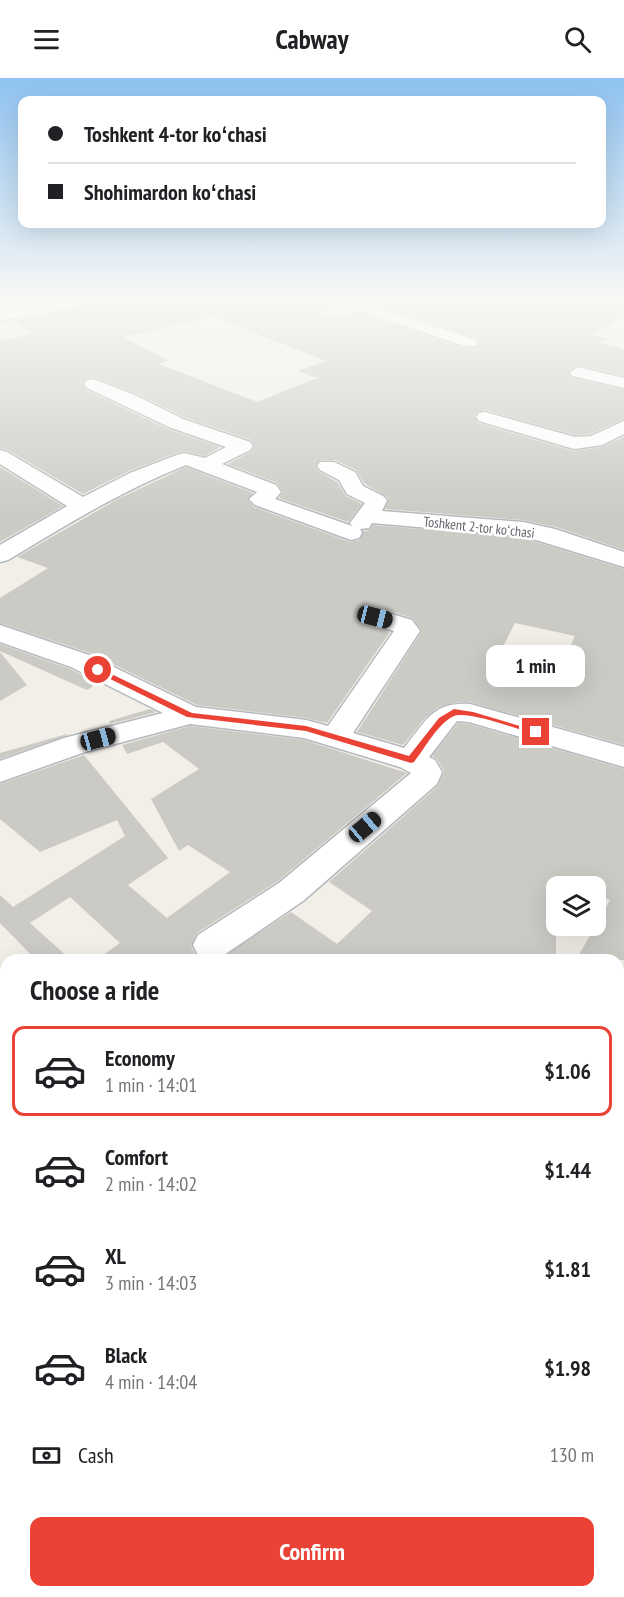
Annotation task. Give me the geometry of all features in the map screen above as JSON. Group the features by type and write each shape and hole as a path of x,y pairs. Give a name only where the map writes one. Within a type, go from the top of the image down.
{"street":[{"path":"587,374 624,383"},
{"path":"93,384 176,423 243,446 205,465"},
{"path":"485,417 574,443 595,441 624,427"},
{"path":"0,456 82,506"},
{"path":"0,555 82,506 137,477 184,459 269,489 271,492 260,499 262,501 345,537 366,516 376,504 376,500 354,490 348,476 327,466"},
{"name":"Toshkent 2-tor koʻchasi","path":"366,516 523,529 547,534 624,560"},
{"path":"336,736 407,631 403,625 375,617"},
{"path":"0,633 80,661 190,715 306,729 411,760 424,767 427,772 426,777 291,892 211,945"},
{"path":"411,760 442,720 454,712 470,713 624,757"},
{"path":"0,772 75,745 190,715"}],"building":[{"path":"0,374 184,374 257,402 317,378 306,374 570,374 572,378 624,390 624,419 590,434 575,435 486,410 477,412 474,417 478,423 573,451 602,447 624,437 624,550 556,527 523,520 385,509 389,498 365,484 356,470 335,460 320,460 315,466 318,471 337,482 346,496 362,504 348,522 279,498 283,492 277,483 228,464 252,451 255,446 251,440 184,417 136,393 93,377 87,378 82,383 86,390 168,429 220,447 205,456 185,451 176,453 129,471 83,494 8,450 0,448"},
{"path":"0,467 63,506 0,542"},
{"path":"186,467 253,493 247,499 254,507 350,542 360,540 363,531 369,530 373,525 523,538 624,569 624,745 470,702 457,702 437,708 423,720 403,745 357,732 422,631 413,618 376,607 364,611 360,618 365,624 390,632 327,723 306,718 197,705 90,653 0,623 0,598 48,568 17,557 118,499","holes":["515,623 575,636 552,685 491,670"]},
{"path":"0,644 70,669 98,683 87,690 0,651"},
{"path":"0,652 27,685 0,701"},
{"path":"150,709 157,712 110,724 109,721"},
{"path":"458,723 469,724 624,769 624,954 579,954 590,936 606,936 606,907 610,900 606,898 606,876 546,876 546,936 556,936 556,954 226,954 291,912 337,944 372,911 329,882 438,786 444,771 437,759 432,756"},
{"path":"190,726 304,740 407,773 278,881 197,933 191,946 195,954 104,954 120,943 70,897 30,923 64,954 30,954 0,923 0,895 13,907 125,836 117,820 40,852 0,819 0,784 84,755 168,858 128,885 167,918 230,872 188,845 179,851 151,799 199,769 163,742 127,754 122,745"},
{"path":"68,735 0,759 0,753"}],"route":[{"path":"98,670 190,715 306,729 411,760 442,720 454,712 470,713 536,732"}]}
